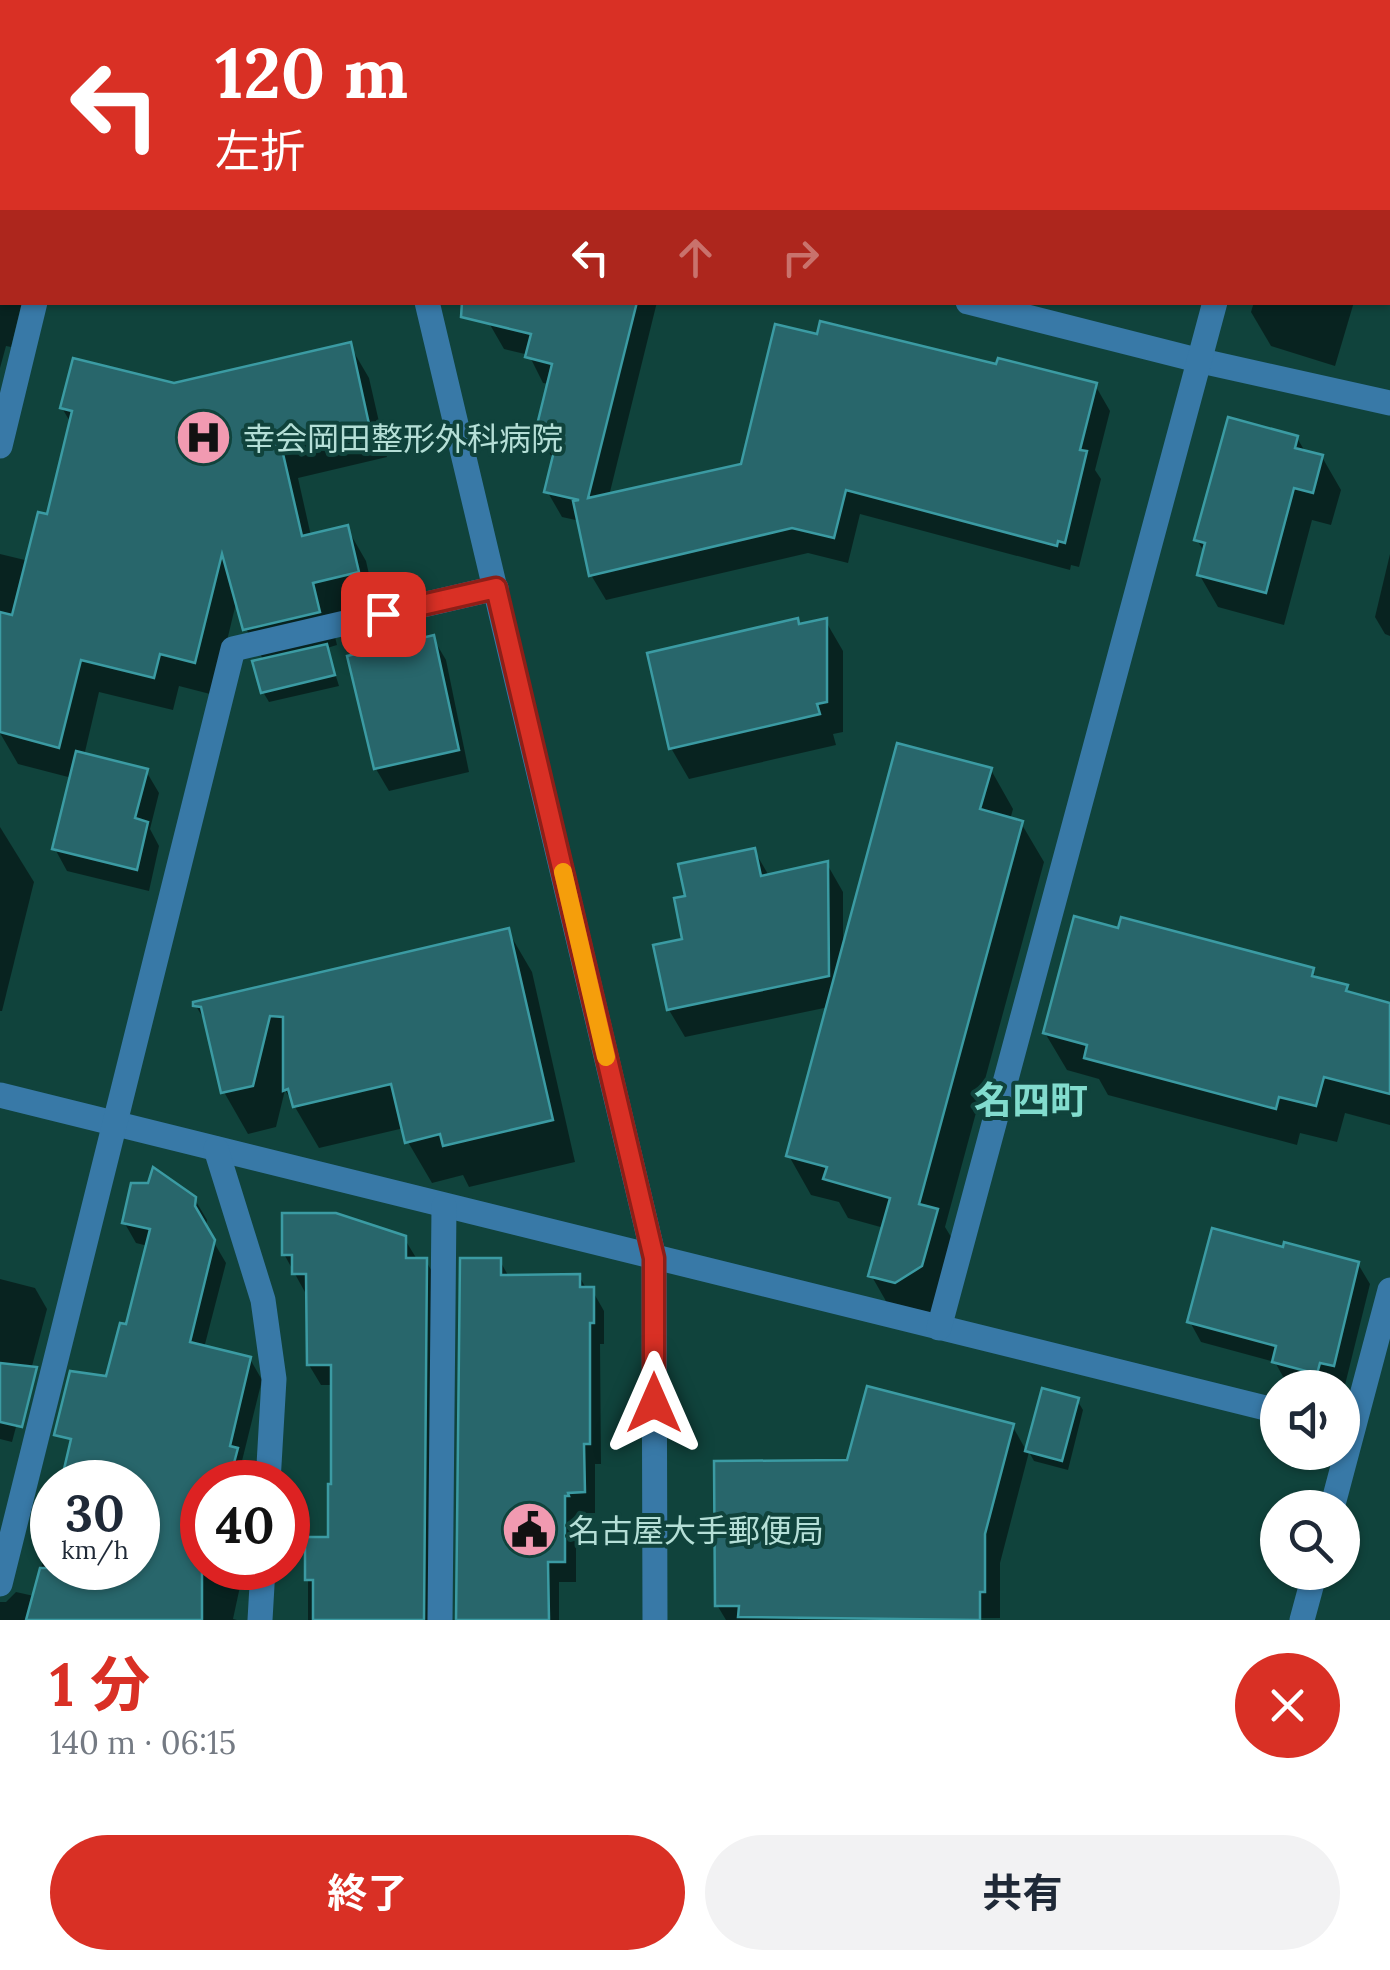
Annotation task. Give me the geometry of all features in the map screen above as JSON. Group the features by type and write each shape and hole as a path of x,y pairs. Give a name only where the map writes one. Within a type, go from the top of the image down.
{"street":[{"path":"0,446 34,305"},
{"path":"428,305 654,1258 655,1620"},
{"path":"980,305 1197,360 1390,403"},
{"path":"938,1328 1214,305"},
{"path":"0,1584 233,650 496,588"},
{"path":"0,1095 1260,1406"},
{"path":"216,1149 263,1300 274,1379 269,1460"},
{"path":"440,1620 444,1206"},
{"path":"1360,1389 1390,1290"},
{"path":"260,1620 262,1590"},
{"path":"1302,1620 1310,1590"}],"building":[{"path":"462,305 636,305 588,498 741,464 775,324 817,334 820,321 996,364 998,358 1097,383 1080,450 1087,451 1065,543 1058,541 1057,546 846,490 834,538 792,528 589,576 573,501 579,500 544,492 557,439 535,433 552,364 525,357 531,334 461,317"},
{"path":"351,342 369,424 281,445 302,536 348,525 359,572 313,583 320,612 243,630 222,554 195,663 160,654 154,678 81,660 59,748 0,732 0,612 12,615 38,512 47,514 72,411 60,408 73,358 174,383"},
{"path":"1228,417 1298,436 1295,448 1323,455 1313,493 1294,488 1266,593 1197,575 1205,543 1194,540"},
{"path":"798,618 799,624 827,618 827,702 817,704 820,714 669,749 647,653"},
{"path":"434,635 459,750 374,769 347,656"},
{"path":"327,644 335,675 261,693 252,661"},
{"path":"897,743 992,768 980,809 1023,821 919,1204 938,1209 922,1266 895,1283 868,1276 890,1198 823,1179 827,1167 786,1156"},
{"path":"76,751 148,769 135,818 148,822 137,870 52,849"},
{"path":"755,848 761,876 828,861 829,976 667,1010 653,945 682,939 674,898 685,896 678,864"},
{"path":"1074,916 1118,928 1121,917 1314,968 1312,976 1348,985 1346,991 1390,1003 1390,1094 1324,1077 1316,1106 1279,1097 1276,1109 1084,1058 1087,1045 1043,1033"},
{"path":"509,928 553,1120 443,1146 440,1134 405,1143 391,1084 293,1107 288,1089 283,1091 283,1017 270,1016 253,1086 221,1093 201,1007 193,1006 193,1002"},
{"path":"153,1167 196,1197 195,1206 215,1240 190,1342 251,1357 230,1446 238,1448 235,1460 180,1460 180,1590 202,1590 202,1620 26,1620 34,1590 160,1590 160,1460 66,1460 71,1439 54,1435 70,1371 106,1376 120,1323 126,1324 150,1229 122,1223 131,1183 148,1183"},
{"path":"282,1213 336,1213 406,1236 406,1258 427,1258 424,1620 313,1620 310,1537 328,1537 331,1365 307,1365 306,1274 292,1274 292,1255 282,1255"},
{"path":"1212,1228 1359,1262 1334,1366 1320,1363 1318,1370 1302,1370 1272,1362 1276,1346 1187,1322"},
{"path":"460,1258 501,1258 501,1275 580,1274 580,1287 594,1287 594,1323 590,1323 590,1444 584,1444 585,1492 565,1496 565,1562 548,1562 549,1620 456,1620"},
{"path":"0,1363 37,1367 22,1427 0,1422"},
{"path":"867,1386 1014,1424 985,1534 985,1592 980,1592 980,1620 738,1617 739,1606 715,1606 714,1461 847,1460"},
{"path":"1042,1388 1079,1398 1062,1461 1025,1451"}],"slow traffic":[{"path":"563,872 606,1057"}],"place":[{"name":"幸会岡田整形外科病院","path":"204,438"},
{"name":"名古屋大手郵便局","path":"529,1530"}],"district":[{"name":"名四町","path":"1031,1100"}],"route":[{"path":"383,614 496,588 654,1258 654,1403"}]}
